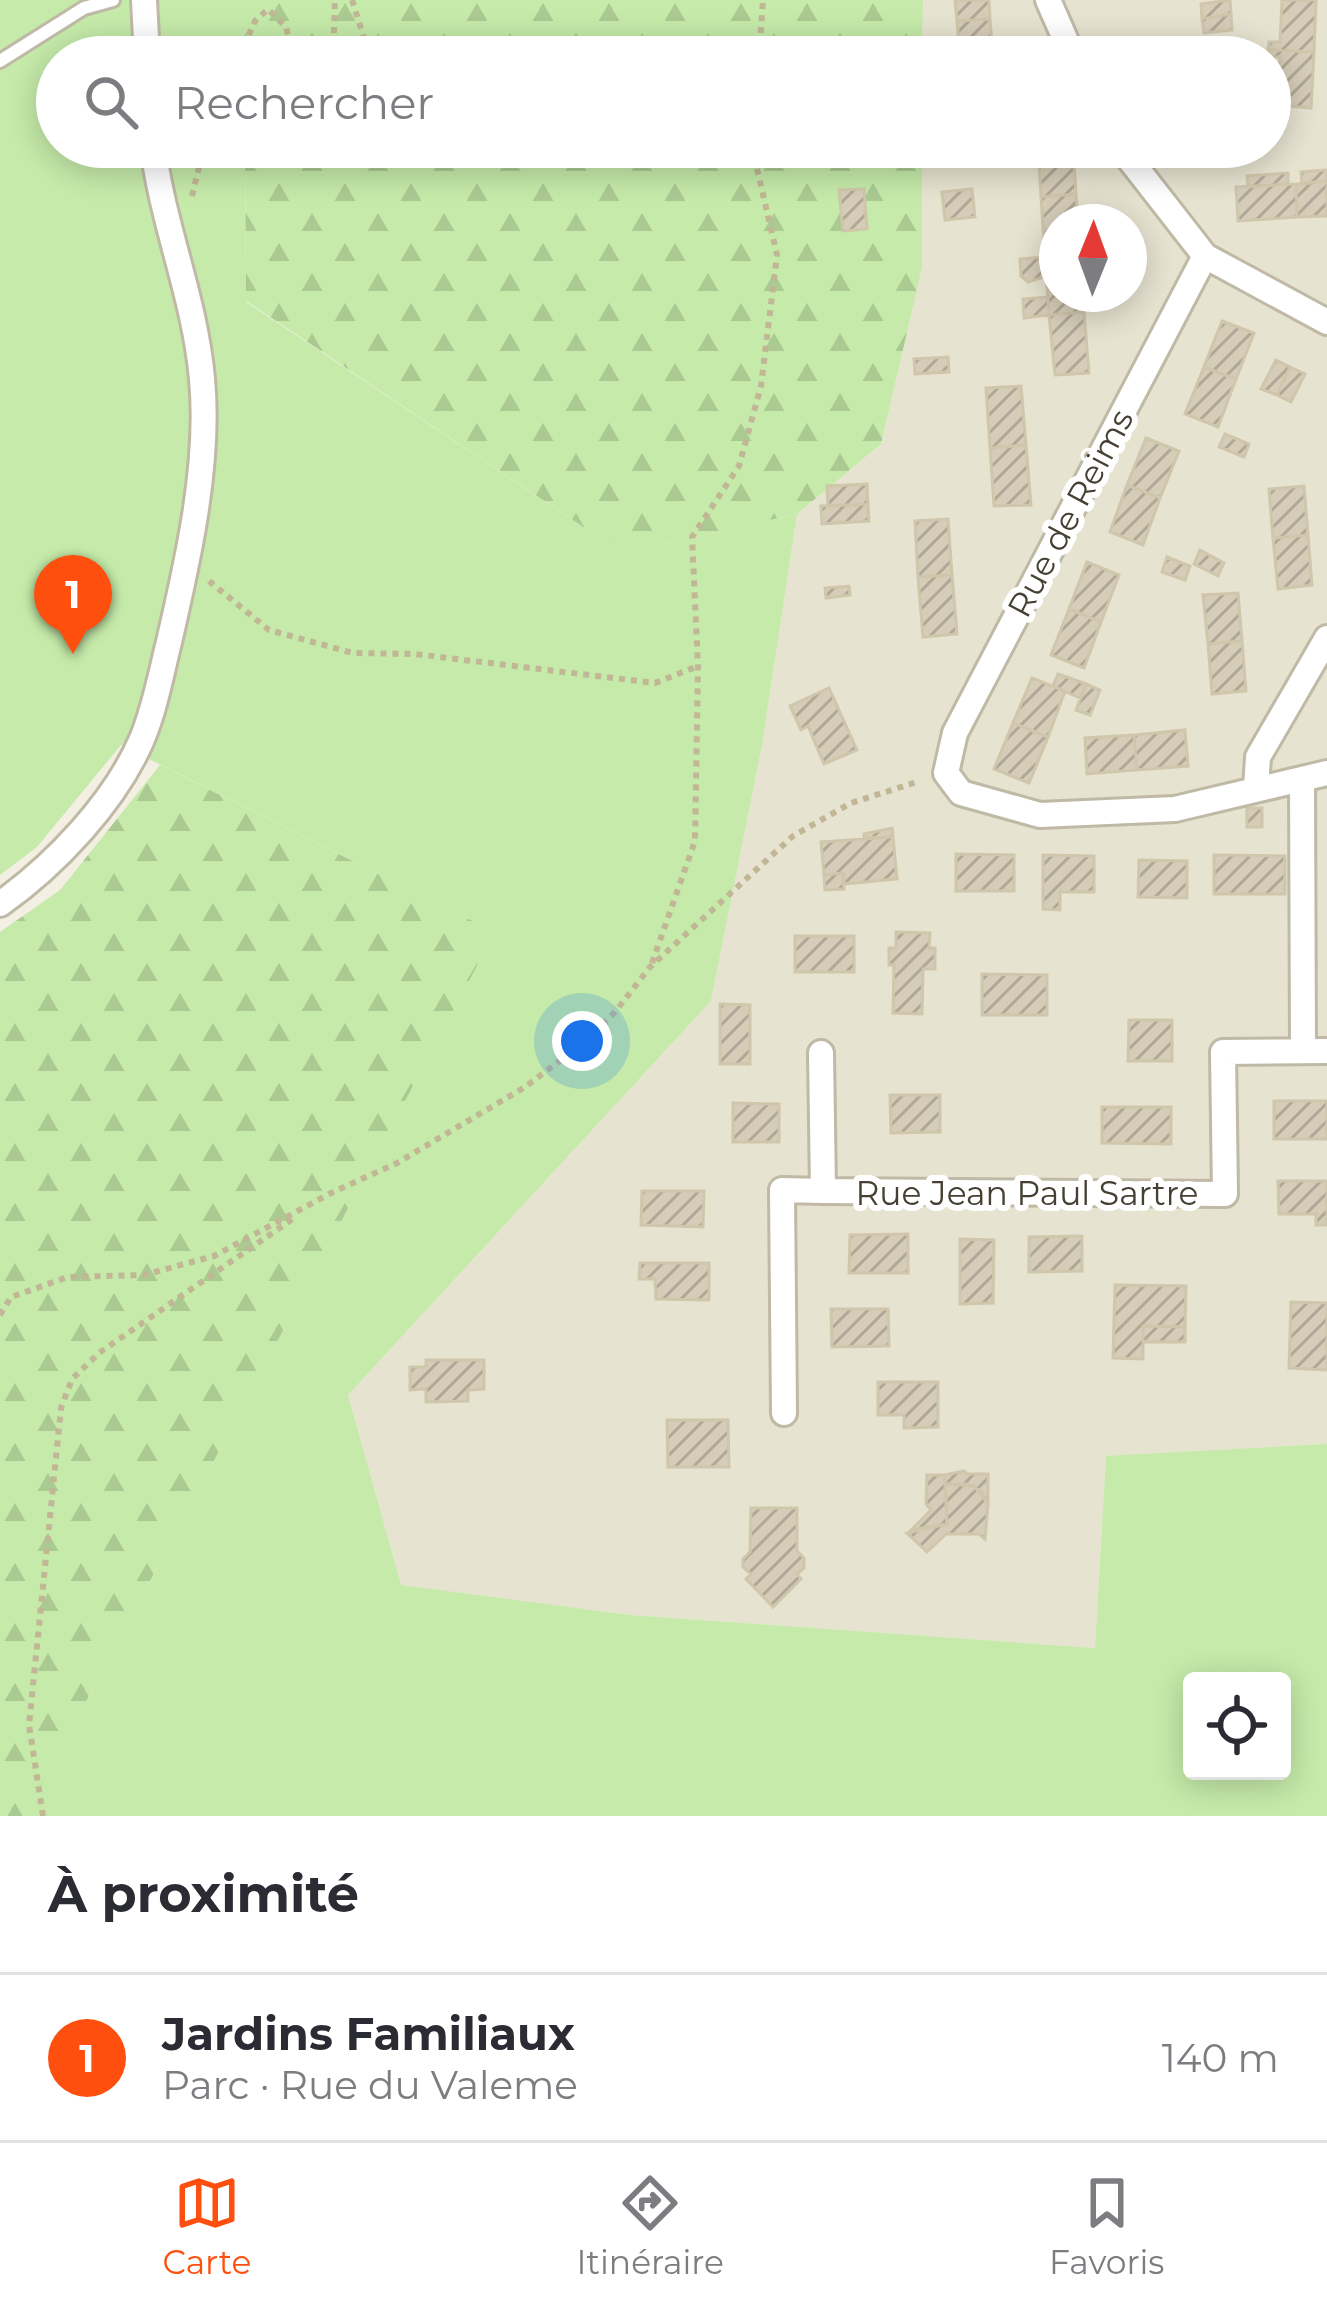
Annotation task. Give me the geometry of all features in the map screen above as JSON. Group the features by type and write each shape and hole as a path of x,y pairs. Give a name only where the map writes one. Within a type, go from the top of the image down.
{"street":[{"path":"144,0 146,36"},
{"path":"1048,0 1064,36"},
{"path":"0,904 81,829 141,742 188,563 204,421 202,383 187,286 157,168"},
{"path":"1136,168 1205,256 1327,322"},
{"name":"Rue de Reims","path":"946,773 955,733 1205,256"},
{"path":"1256,789 1258,757 1327,638"},
{"path":"946,773 961,793 1040,814 1174,809 1315,776"},
{"name":"Rue Jean Paul Sartre","path":"784,1413 782,1190 1225,1194 1223,1052 1315,1051 1315,776"},
{"name":"Rue Jean Paul Sartre","path":"821,1053 823,1191"}],"lane":[{"path":"40,36 84,8 112,0"},
{"path":"0,61 36,38"}],"path":[{"path":"334,36 335,0"},
{"path":"352,0 363,36"},
{"path":"761,36 764,0"},
{"path":"248,36 268,9 288,36"},
{"path":"650,967 695,841 698,666 692,537 739,466 761,386 777,254 757,168"},
{"path":"188,563 269,630 353,653 416,654 655,683 698,666"},
{"path":"0,1315 11,1297 68,1277 144,1275 214,1256 397,1163 525,1088 581,1045 615,1012 650,967 793,836 850,803 946,773"},
{"path":"43,1816 29,1725 62,1408 72,1379 99,1353 332,1193"}],"shaded area":[{"path":"923,0 1327,0 1327,1444 1106,1457 1095,1648 630,1615 401,1586 348,1395 711,1001 762,745 797,514 881,444 922,268 922,168 1291,168 1291,36 922,36"}],"green space":[{"path":"0,0 245,0 245,36 36,36 36,168 245,168 246,302 622,553 797,514 762,745 711,1001 348,1395 401,1585 630,1615 1095,1648 1106,1456 1327,1444 1327,1816 25,1816 495,932 121,745 37,847 0,875"},
{"path":"245,0 923,0 922,36 245,36"},
{"path":"245,168 922,168 922,268 881,444 797,514 622,553 246,301"},
{"path":"160,765 495,932 25,1816 0,1816 0,932 60,890"}],"building":[{"path":"955,0 989,0 990,19 957,21"},
{"path":"1230,0 1231,14 1202,19 1201,4"},
{"path":"1282,0 1316,0 1314,52 1291,51 1291,36 1280,36"},
{"path":"1231,14 1232,30 1204,33 1202,19"},
{"path":"990,19 991,36 958,36 957,21"},
{"path":"1291,51 1314,52 1311,108 1291,106"},
{"path":"1039,168 1074,168 1076,194 1041,197"},
{"path":"1327,170 1327,181 1302,184 1301,172"},
{"path":"1288,173 1288,184 1248,187 1247,176"},
{"path":"1327,181 1327,216 1297,217 1296,184"},
{"path":"1296,184 1297,217 1238,221 1236,187"},
{"path":"864,189 867,229 843,231 839,190"},
{"path":"972,189 975,217 945,220 942,192"},
{"path":"1076,194 1077,204 1041,204 1041,197"},
{"path":"1039,257 1039,279 1028,282 1021,276 1020,259"},
{"path":"1039,298 1039,312 1049,315 1024,318 1023,299"},
{"path":"1084,312 1089,373 1055,375 1049,315"},
{"path":"1222,321 1254,333 1236,379 1204,367"},
{"path":"948,357 949,372 915,374 914,359"},
{"path":"1276,360 1290,367 1277,395 1261,389"},
{"path":"1204,367 1236,379 1218,427 1185,414"},
{"path":"1290,367 1305,374 1291,402 1277,395"},
{"path":"1021,386 1026,445 990,448 986,388"},
{"path":"1225,434 1249,444 1244,457 1219,447"},
{"path":"1146,438 1179,451 1160,498 1127,485"},
{"path":"1026,445 1031,505 994,506 990,448"},
{"path":"867,484 868,504 828,506 827,486"},
{"path":"1127,485 1160,498 1143,545 1110,532"},
{"path":"1304,486 1308,535 1273,538 1269,489"},
{"path":"868,504 869,521 822,524 821,506"},
{"path":"948,519 952,575 918,577 915,521"},
{"path":"1308,535 1312,585 1278,589 1273,538"},
{"path":"1200,550 1224,563 1218,576 1194,564"},
{"path":"1167,557 1190,566 1185,580 1162,572"},
{"path":"1087,562 1119,575 1101,622 1069,609"},
{"path":"952,575 957,634 923,637 918,577"},
{"path":"849,586 850,595 826,598 825,588"},
{"path":"1238,593 1242,641 1208,644 1203,595"},
{"path":"1069,609 1101,622 1084,668 1051,655"},
{"path":"1242,641 1246,691 1212,694 1208,644"},
{"path":"1058,674 1086,684 1080,698 1053,686"},
{"path":"1032,678 1065,691 1048,737 1013,723"},
{"path":"1086,684 1100,690 1090,715 1076,710"},
{"path":"829,688 857,750 824,764 808,726 801,730 790,706"},
{"path":"1013,723 1048,737 1029,783 994,769"},
{"path":"1185,730 1188,766 1137,770 1134,735"},
{"path":"1134,735 1137,770 1087,774 1085,738"},
{"path":"1247,808 1262,808 1262,827 1247,827"},
{"path":"892,828 893,837 864,838 864,834"},
{"path":"893,837 897,879 844,884 843,873 824,875 821,842"},
{"path":"956,854 1014,855 1014,891 956,891"},
{"path":"1043,855 1094,856 1094,892 1060,892 1060,910 1043,909"},
{"path":"1214,855 1285,856 1285,894 1214,894"},
{"path":"1139,860 1187,861 1187,898 1138,897"},
{"path":"843,873 844,889 825,890 824,875"},
{"path":"896,932 930,933 929,948 935,948 935,969 923,969 922,1014 893,1013 894,965 889,965 889,948 896,948"},
{"path":"795,936 854,936 854,972 795,972"},
{"path":"982,974 1047,975 1047,1015 982,1015"},
{"path":"720,1004 750,1005 750,1064 720,1064"},
{"path":"1129,1020 1172,1020 1172,1061 1128,1061"},
{"path":"890,1095 940,1095 940,1132 891,1133"},
{"path":"1274,1101 1327,1101 1327,1139 1274,1139"},
{"path":"733,1103 779,1104 779,1142 733,1142"},
{"path":"1102,1107 1171,1107 1171,1144 1102,1143"},
{"path":"1278,1181 1327,1181 1327,1225 1316,1225 1316,1214 1279,1214"},
{"path":"642,1191 704,1191 703,1227 641,1225"},
{"path":"908,1234 908,1273 849,1273 850,1235"},
{"path":"1082,1236 1082,1271 1029,1272 1029,1237"},
{"path":"960,1239 994,1240 993,1303 960,1304"},
{"path":"640,1263 709,1263 709,1300 656,1299 655,1279 639,1279"},
{"path":"1115,1285 1186,1286 1185,1327 1143,1326 1143,1359 1113,1358"},
{"path":"1291,1302 1327,1303 1327,1370 1289,1368"},
{"path":"831,1309 888,1309 889,1346 832,1347"},
{"path":"1143,1326 1185,1327 1185,1342 1143,1342"},
{"path":"426,1360 484,1360 484,1389 468,1390 468,1401 426,1402 426,1389 410,1390 410,1367 426,1367"},
{"path":"878,1382 938,1382 938,1427 904,1428 904,1415 878,1415"},
{"path":"667,1420 728,1420 729,1467 668,1467"},
{"path":"988,1474 988,1504 974,1486 945,1484 945,1475"},
{"path":"927,1475 945,1475 947,1524 911,1530 931,1510 926,1504"},
{"path":"945,1484 967,1484 981,1491 988,1504 985,1539 979,1534 946,1534 927,1552 907,1533 947,1524"},
{"path":"751,1508 797,1508 797,1551 804,1558 804,1568 797,1574 801,1579 773,1607 746,1579 751,1574 743,1567 750,1552"}],"place":[{"name":"Jardins Familiaux","path":"73,654"}]}
